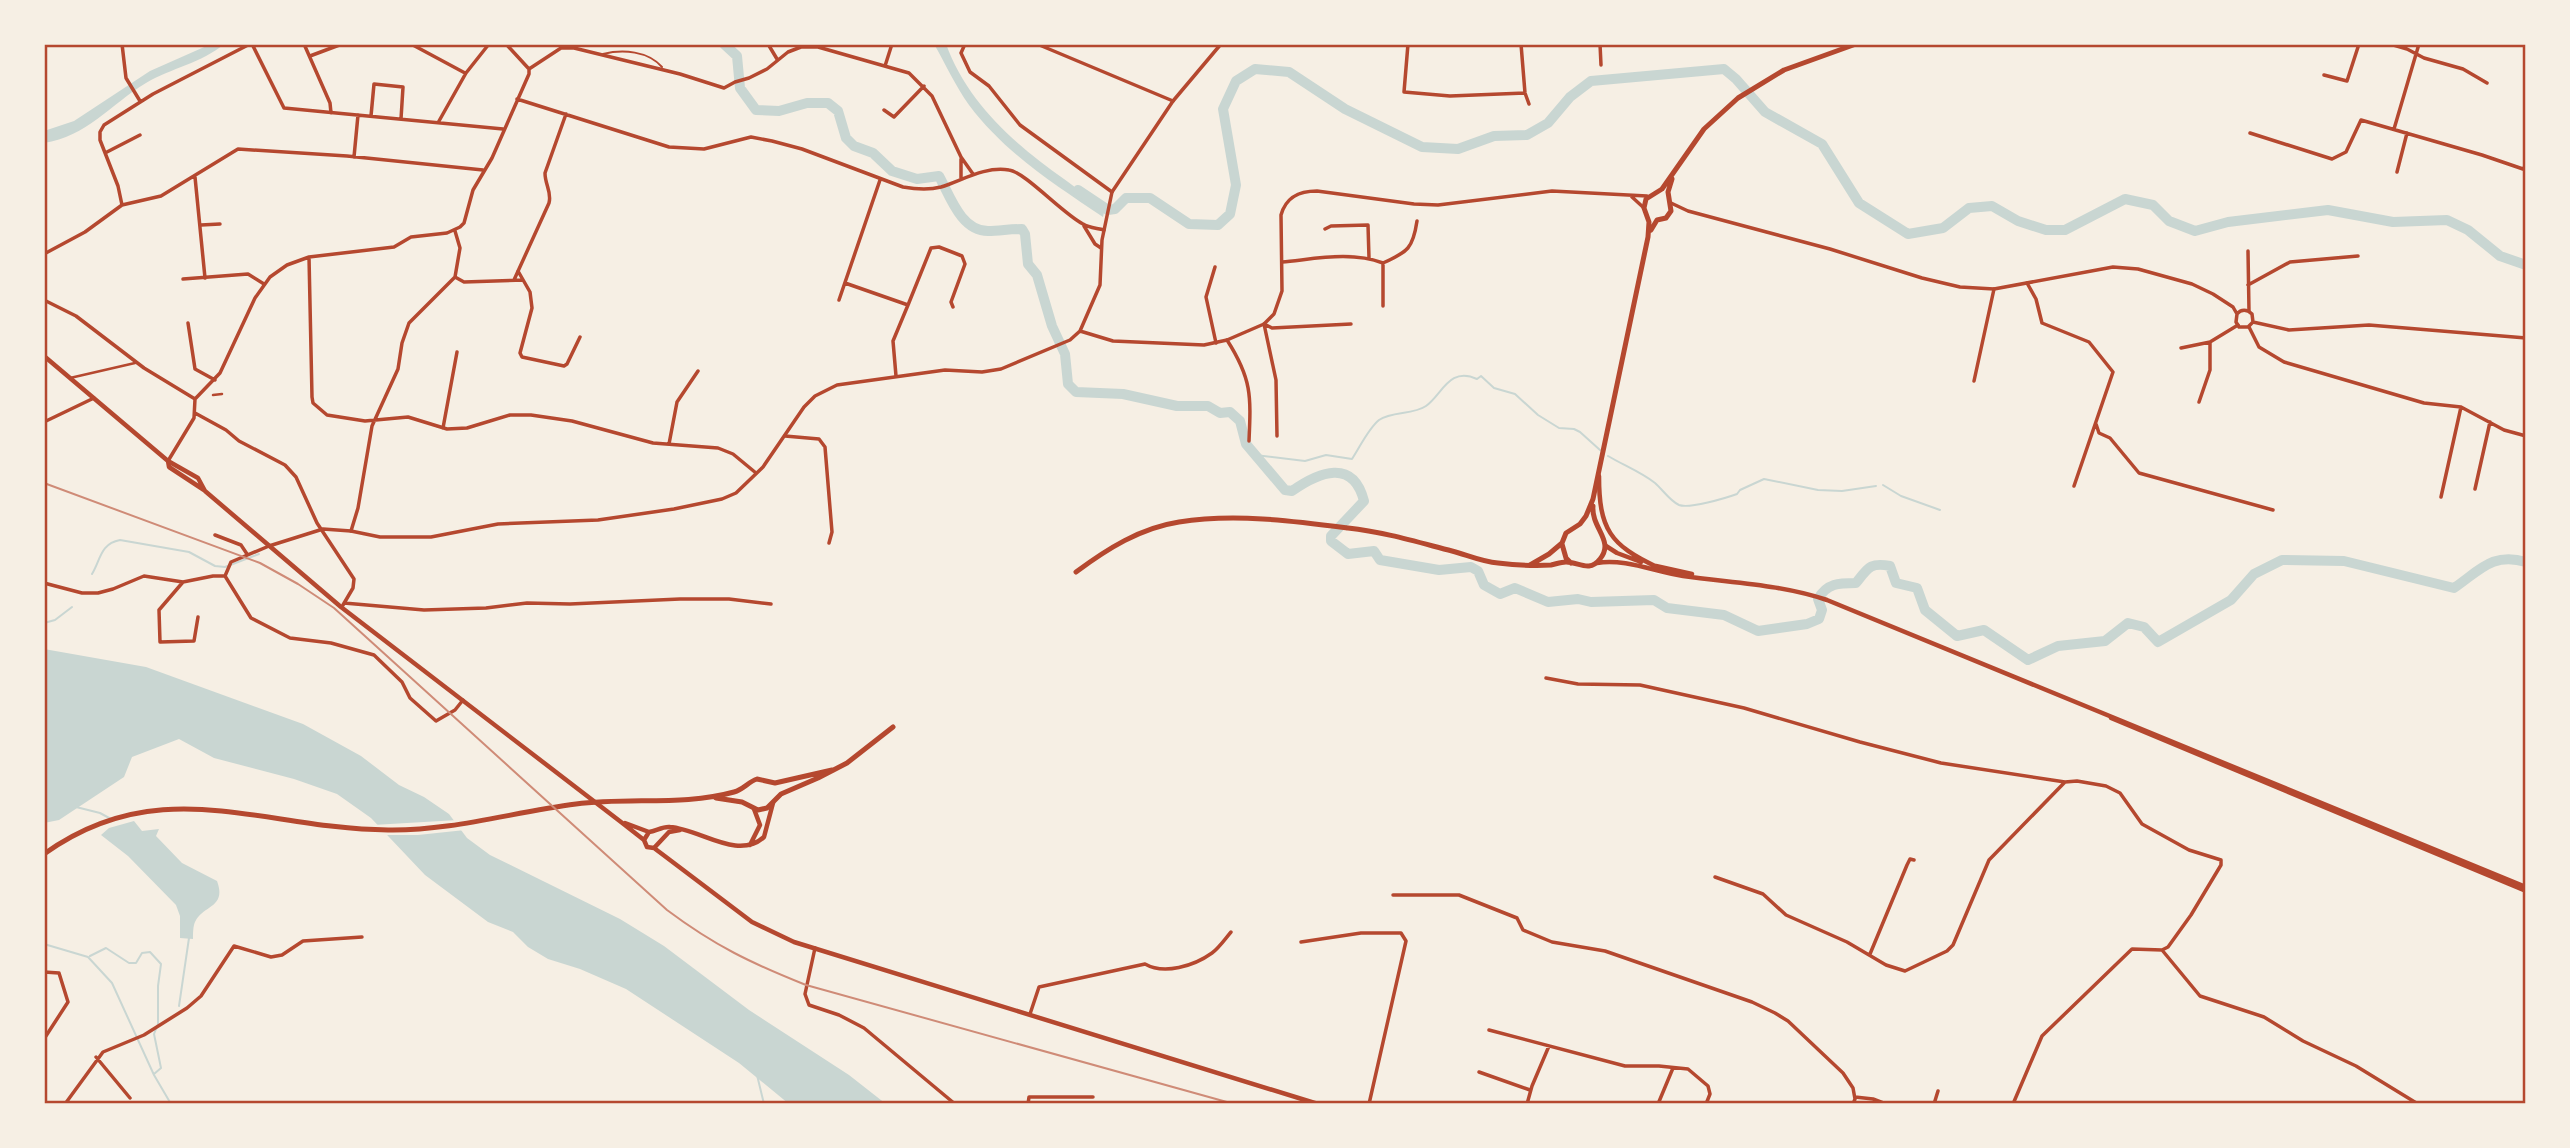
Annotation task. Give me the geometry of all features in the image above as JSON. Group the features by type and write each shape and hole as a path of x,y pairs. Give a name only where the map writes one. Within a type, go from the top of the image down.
{"main road":[{"path":"1597,563 1606,547 1605,539 1593,519 1593,499 1648,237 1649,217 1644,208 1649,196 1658,193 1704,129 1738,98 1799,63 1856,44"},
{"path":"1648,237 1657,220 1669,215 1669,188 1678,166"},
{"path":"1658,193 1670,200"},
{"path":"1649,217 1657,220"},
{"path":"44,356 168,461 198,478 205,491 353,615 644,840 647,847 654,848 752,922 773,934 816,948 1318,1104"},
{"path":"1599,469 1600,507 1611,534 1620,547 1657,567"},
{"path":"1530,565 1562,543 1570,529 1580,524 1593,499"},
{"path":"1076,572 1120,542 1148,530 1177,522 1236,518 1389,534 1496,563 1571,563 1584,567 1614,562 1673,574 1778,587 1826,600 2526,889"},
{"path":"1580,524 1596,528"},
{"path":"1562,543 1563,551 1571,563"},
{"path":"1606,547 1624,557 1700,577"},
{"path":"754,809 767,808 786,791 832,770 868,748 893,727"},
{"path":"44,854 75,835 104,823 167,808 207,808 333,827 402,830 485,821 536,810 615,801 709,797 746,788 757,779 770,783 790,781 832,770"},
{"path":"644,840 652,832 666,827 735,846 750,845 764,837 775,792 770,783"},
{"path":"746,788 744,796 747,804"},
{"path":"709,797 747,804 754,809 760,825 750,845"},
{"path":"621,822 652,832 660,841 666,857"},
{"path":"654,848 668,832 680,829"}],"street":[{"path":"122,44 127,81 140,101"},
{"path":"122,205 100,140 104,125 140,101 251,44 284,108 503,129"},
{"path":"304,44 330,103 331,113"},
{"path":"310,56 342,44"},
{"path":"411,44 466,73"},
{"path":"438,122 466,73 489,44"},
{"path":"168,461 195,413 197,399 220,373 255,298 270,276 287,265 309,257 394,247 411,237 455,231 464,223 473,190 492,158 529,74 528,69 506,44"},
{"path":"768,44 776,59"},
{"path":"885,66 892,44"},
{"path":"965,44 961,53 970,72 989,86 1020,125 1112,192"},
{"path":"1037,44 1173,101"},
{"path":"463,700 455,710 436,721 410,698 402,682 374,655 331,643 290,638 251,618 225,576 226,569 231,562 247,554 323,529 380,537 431,537 498,524 555,523 624,517 722,499 736,493 757,473 804,407 815,396 837,385 945,370 982,372 1001,369 1070,340 1080,331 1100,285 1101,248 1112,192 1173,101 1221,44"},
{"path":"1408,44 1404,92 1450,96 1525,93"},
{"path":"1521,44 1525,93 1529,104"},
{"path":"1601,44 1601,65"},
{"path":"2324,75 2347,81 2359,44"},
{"path":"2390,44 2424,58 2463,69 2487,83"},
{"path":"2394,129 2419,44"},
{"path":"528,69 561,48 574,48 724,88 767,69 776,59 801,47 818,45 909,73 925,86 961,157 973,174"},
{"path":"371,116 374,85 404,87 401,119"},
{"path":"884,110 894,117 925,86"},
{"path":"517,99 669,147 704,149 751,137 772,141 802,149 880,180 918,189 943,186 973,174 1009,169 1018,173 1058,208 1084,226 1104,230"},
{"path":"514,280 551,198 545,173 566,114"},
{"path":"354,156 358,115"},
{"path":"2250,133 2332,159 2346,152 2361,120 2525,167"},
{"path":"2397,172 2407,133"},
{"path":"105,153 140,135"},
{"path":"44,254 85,232 122,205 161,196 238,149 354,156 483,170"},
{"path":"961,157 961,178"},
{"path":"195,177 205,278"},
{"path":"839,300 880,180"},
{"path":"1080,331 1113,341 1188,346 1227,340 1264,324 1274,314 1282,291 1281,215 1284,206 1301,192 1317,191 1438,205 1552,191 1649,196"},
{"path":"1630,196 1644,208"},
{"path":"1670,200 1687,210 1959,287 1994,289 2113,267 2128,267 2192,284 2213,294 2233,307 2235,319 2242,328 2249,327 2253,322 2249,311 2248,251"},
{"path":"1669,215 1687,210"},
{"path":"1282,262 1339,257 1369,258 1383,263 1409,249 1417,221"},
{"path":"201,225 220,224"},
{"path":"1325,229 1331,226 1368,225 1369,258"},
{"path":"1084,226 1094,244 1101,248"},
{"path":"351,531 375,420 398,369 402,343 409,323 455,277 460,248 455,231"},
{"path":"896,376 893,341 931,248 939,247 962,256 965,264 950,302 953,307"},
{"path":"2248,285 2290,261 2358,256"},
{"path":"309,257 313,402 327,415 365,421 408,417 443,428 464,429 504,416 525,414 572,421 653,443 724,450 757,473"},
{"path":"1383,263 1383,306"},
{"path":"1215,267 1206,298 1216,343"},
{"path":"518,271 530,292 532,308 520,353 522,357 564,366 580,337"},
{"path":"183,279 248,274 264,284"},
{"path":"455,277 464,282 523,281"},
{"path":"845,282 908,305"},
{"path":"2027,283 2036,299 2042,323 2089,342 2113,372 2074,486"},
{"path":"1974,381 1994,289"},
{"path":"44,300 95,329 137,362 197,399"},
{"path":"2236,314 2241,310 2249,311"},
{"path":"2253,322 2290,330 2369,325 2526,338"},
{"path":"188,323 195,369 215,380"},
{"path":"1264,324 1272,328 1351,324"},
{"path":"1264,324 1276,380 1277,436"},
{"path":"2181,348 2210,342 2238,325"},
{"path":"2249,327 2259,348 2284,362 2424,403 2461,407 2504,430 2526,436"},
{"path":"1227,340 1242,363 1247,378 1251,411 1249,441"},
{"path":"2199,402 2210,370 2210,342"},
{"path":"443,428 457,352"},
{"path":"44,368 49,361"},
{"path":"71,378 137,362"},
{"path":"669,444 677,402 698,371"},
{"path":"213,395 222,394"},
{"path":"44,422 94,398"},
{"path":"2441,498 2461,407"},
{"path":"195,413 226,430 239,441 285,465 296,477 317,523 355,582 343,605 424,610 486,608 527,603 570,604 680,599 729,599 771,604"},
{"path":"2096,422 2099,433 2110,439 2137,473 2273,510"},
{"path":"2475,489 2490,422"},
{"path":"785,436 819,439 825,447 832,532 829,543"},
{"path":"215,535 241,545 247,554"},
{"path":"44,564 44,577"},
{"path":"44,583 82,593 98,593 144,576 183,582 225,576"},
{"path":"183,582 159,610 160,642 194,642 198,617"},
{"path":"1546,678 1578,684 1640,685 1744,708 1941,763 2106,786 2120,793 2142,824 2151,830 2189,850 2221,860 2221,865 2168,947 2162,950 2138,948 2126,953 2042,1036 2013,1104"},
{"path":"1715,877 1763,894 1786,915 1870,954 1886,965 1905,971 1947,951 1958,935 1989,860 2065,782"},
{"path":"1870,954 1907,865 1910,859 1914,860"},
{"path":"1393,895 1459,895 1517,918 1523,930 1552,942 1605,951 1752,1002 1788,1021 1828,1057 1853,1088 1853,1104"},
{"path":"1030,1014 1039,987 1145,964 1154,969 1181,967 1213,953 1231,932"},
{"path":"1301,942 1361,933 1401,933 1406,941 1369,1104"},
{"path":"65,1104 96,1058 110,1047 144,1035 201,996 234,946 271,957 282,955 303,941 362,937"},
{"path":"816,948 805,994 809,1005 839,1015 864,1028 955,1104"},
{"path":"2162,950 2200,996 2264,1017 2303,1041 2356,1066 2418,1104"},
{"path":"44,972 59,973 68,1002 44,1039"},
{"path":"1489,1030 1625,1066 1688,1069 1708,1086 1710,1094 1706,1104"},
{"path":"1527,1104 1549,1046"},
{"path":"96,1058 130,1098"},
{"path":"1658,1104 1674,1068"},
{"path":"1479,1072 1531,1090"},
{"path":"1934,1104 1938,1091"},
{"path":"1028,1104 1028,1097 1093,1097"},
{"path":"1855,1097 1886,1104"}],"lane":[{"path":"602,55 619,50 654,58 665,71"}],"shaded area":[{"path":"211,44 224,44 206,56 146,83 86,127 59,140 44,143 44,131 74,121 150,71"},
{"path":"934,44 946,44 966,85 1011,137 1079,190 1106,203 1103,217 1031,167 998,138 964,98"},
{"path":"44,649 146,667 303,724 361,756 399,785 424,797 449,814 467,838 490,855 620,919 664,946 749,1010 849,1075 886,1104 789,1104 739,1063 626,989 580,969 548,959 528,947 513,932 488,922 425,875 371,818 337,794 294,779 214,758 179,739 132,757 124,777 59,820 44,823"},
{"path":"134,821 142,831 159,829 156,836 182,863 217,881 217,901 195,922 193,939 180,938 180,916 176,905 128,856 101,835 109,828"}],"pier":[{"path":"458,820 465,830 418,835 383,835 373,825"}],"waterway":[{"path":"724,44 737,56 740,88 756,110 779,111 807,103 828,103 838,111 846,138 854,146 873,153 892,171 917,179 939,176 952,202 970,225 988,231 1022,229 1025,234 1028,264 1037,275 1052,326 1065,354 1068,384 1076,392 1123,394 1177,406 1208,406 1220,413 1230,412 1240,421 1246,444 1285,490 1292,491 1324,474 1344,474 1352,479 1359,487 1364,501 1331,536 1331,541 1348,554 1374,551 1380,560 1439,570 1471,567 1478,571 1484,585 1500,594 1515,588 1548,602 1578,599 1591,602 1654,600 1667,608 1724,615 1758,631 1807,624 1819,619 1822,610 1818,599 1829,587 1856,583 1874,566 1890,566 1896,583 1917,588 1925,610 1957,636 1984,630 2028,660 2058,646 2105,641 2128,623 2144,627 2158,642 2231,600 2254,574 2282,560 2344,561 2454,588 2496,561 2504,559 2526,562"},
{"path":"1078,190 1108,210 1115,209 1126,198 1150,198 1189,224 1218,225 1230,214 1236,185 1223,109 1236,81 1255,69 1289,72 1345,109 1422,147 1458,149 1494,136 1527,135 1548,123 1570,97 1591,81 1724,69 1765,112 1822,144 1859,203 1908,234 1943,228 1969,208 1992,206 2018,221 2046,230 2065,230 2125,199 2153,205 2169,221 2195,231 2228,222 2328,210 2393,222 2447,220 2468,230 2500,256 2526,265"},
{"path":"1255,455 1305,461 1326,455 1352,459 1379,420 1421,409 1459,376 1477,379 1481,376 1494,388 1515,394 1538,415 1559,428 1580,432 1600,450"},
{"path":"1608,456 1650,479 1673,501 1684,506 1732,496 1764,479 1818,490 1842,491 1876,486"},
{"path":"1883,485 1901,496 1940,510"},
{"path":"92,574 108,545 120,540 189,552 215,566 225,567 259,554"},
{"path":"44,623 55,620 72,607"},
{"path":"76,807 100,813 111,819"},
{"path":"179,1006 189,938"},
{"path":"44,944 88,957 112,983 154,1075 171,1104"},
{"path":"90,956 106,948 129,963 136,963 142,953 150,952 161,964 158,1024 154,1034 161,1068 154,1074"},
{"path":"757,1075 764,1104"}],"railway":[{"path":"44,483 260,563 334,608 667,910 734,953 806,985 1234,1104"}]}
